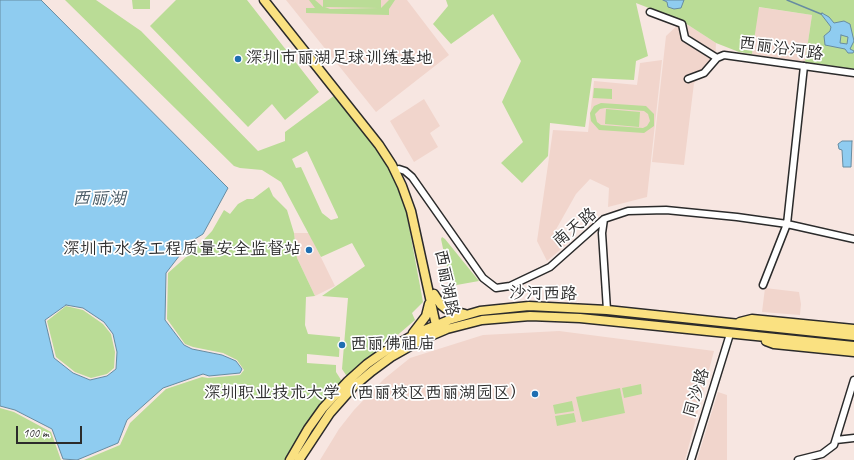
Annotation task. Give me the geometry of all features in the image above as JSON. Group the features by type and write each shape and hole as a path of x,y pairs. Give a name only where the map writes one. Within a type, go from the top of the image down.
{"main road":[{"name":"西丽湖路","path":"264,0 379,145 392,165 402,186 411,211 431,294"},
{"name":"西丽湖路","path":"270,0 383,142 399,169 415,209 438,327"},
{"path":"431,294 446,309 468,314"},
{"path":"411,336 426,316 431,294"},
{"name":"沙河西路","path":"290,460 314,420 340,389 377,357 411,336 438,327 468,314 493,309 529,306 607,310 854,336"},
{"name":"沙河西路","path":"299,460 322,423 354,386 391,357 438,327 482,320 536,316 580,318 854,346"},
{"path":"734,323 752,319 854,329"},
{"path":"752,336 774,344 854,352"}],"street":[{"path":"650,12 682,24 685,38 717,58"},
{"name":"西丽沿河路","path":"688,79 704,73 717,58 727,55 854,73"},
{"path":"763,285 787,224 804,66"},
{"name":"南天路","path":"399,169 405,171 412,177 483,278 496,288 510,286 550,267 604,219 628,211 666,210 737,217 787,224 854,239"},
{"path":"604,219 602,233 607,310"},
{"name":"同沙路","path":"691,460 730,334"},
{"path":"798,460 822,454 831,448 836,440 854,380"},
{"path":"836,440 854,438"}],"shaded area":[{"path":"286,0 407,0 449,55 376,112"},
{"path":"758,7 812,15 805,62 752,54"},
{"path":"682,21 716,43 715,63 694,83 684,165 652,162 666,36"},
{"path":"662,60 647,197 608,207 609,188 590,179 576,194 554,233 566,245 547,261 537,241 553,130 588,132 594,81 637,85 640,63"},
{"path":"424,99 440,126 430,133 438,147 414,162 390,121"},
{"path":"294,233 309,233 335,286 315,296 297,258"},
{"path":"765,288 799,292 801,304 800,315 762,312"},
{"name":"深圳职业技术大学（西丽校区西丽湖园区）","path":"559,331 714,351 685,460 320,460 339,429 354,410 384,379 410,358 483,335"},
{"path":"718,392 727,395 727,460 697,460"}],"green space":[{"path":"65,0 96,0 141,31 258,151 285,141 285,132 335,95 387,163 405,205 423,302 412,313 415,320 348,378 342,369 348,298 322,296 365,266 352,243 321,257 281,182 262,170 234,166","holes":["307,151 338,217 331,220 322,213 301,167 296,168 292,159"]},
{"path":"132,0 150,0 150,9 133,9"},
{"name":"深圳市丽湖足球训练基地","path":"176,0 247,0 319,92 285,120 272,104 248,127 150,26"},
{"path":"309,0 315,0 323,7 323,0 381,0 381,8 389,0 395,0 389,9 389,15 306,13 306,8 315,8","holes":["325,7 379,8 330,9"]},
{"path":"446,0 854,0 854,69 805,62 812,15 759,7 752,54 739,52 716,43 682,21 636,3 648,56 636,61 634,80 592,78 585,127 550,123 548,156 522,183 501,163 523,142 502,102 521,61 493,14 451,44 433,24 448,6"},
{"path":"594,88 612,89 612,99 593,98"},
{"path":"601,103 646,106 654,114 654,126 644,133 599,130 591,121 590,113 594,106","holes":["605,108 644,111 648,114 650,121 647,126 643,128 601,125 597,122 595,114 600,109"]},
{"path":"606,109 640,112 639,127 605,124"},
{"path":"269,187 273,196 287,210 294,233 297,258 315,296 306,297 305,325 308,334 340,337 339,357 307,354 307,363 336,365 336,372 343,383 311,417 285,460 84,460 120,445 130,423 166,389 202,377 208,378 240,375 244,370 237,360 223,353 185,344 167,319 168,273 195,249 212,231 224,210 230,214 238,204 247,199 253,199"},
{"path":"442,237 479,281 451,286 441,239"},
{"path":"66,306 83,310 103,324 111,334 115,352 114,368 107,374 91,378 75,372 56,357 47,321"},
{"path":"641,384 642,394 624,398 622,388"},
{"path":"620,388 625,413 582,422 576,397"},
{"path":"572,401 574,411 555,414 553,405"},
{"path":"0,408 14,412 51,432 61,460 0,460"},
{"path":"574,413 576,422 557,426 555,416"}],"water":[{"name":"西丽湖","path":"0,0 41,0 228,188 203,234 190,242 166,273 165,320 184,345 192,349 222,355 236,361 242,369 240,373 209,376 203,374 163,388 127,420 118,443 77,460 63,459 52,429 15,410 0,406","holes":["66,305 83,308 104,322 113,334 117,352 116,369 107,376 90,380 73,373 54,358 45,320"]},
{"path":"663,0 684,0 681,8 674,9 668,7 667,2"},
{"path":"822,13 829,17 834,23 844,21 850,24 854,41 850,49 854,51 853,53 848,53 845,49 825,45 824,36 830,31 831,27 821,14","holes":["841,35 848,37 847,44 840,43"]},
{"path":"842,141 852,141 851,167 843,167 842,150 839,149 838,144"}],"waterway":[{"path":"787,0 821,14"}],"place":[{"name":"深圳市丽湖足球训练基地","path":"238,59"},
{"name":"深圳市水务工程质量安全监督站","path":"309,250"},
{"name":"西丽佛祖庙","path":"342,345"},
{"name":"深圳职业技术大学（西丽校区西丽湖园区）","path":"535,394"}]}
